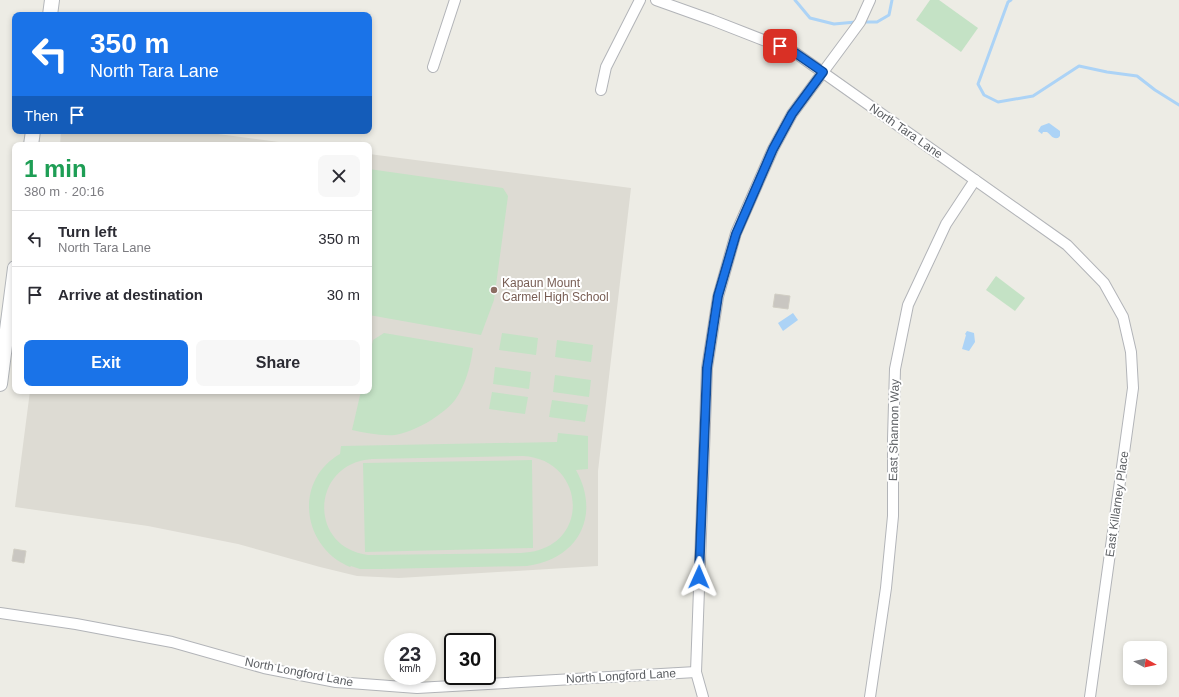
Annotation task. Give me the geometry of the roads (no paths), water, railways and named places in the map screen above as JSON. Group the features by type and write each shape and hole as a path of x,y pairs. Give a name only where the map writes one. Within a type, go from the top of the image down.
{"main road":[{"path":"50,12 52,0"},
{"path":"0,384 12,291"}],"street":[{"path":"433,67 455,0"},
{"path":"601,90 606,67 640,0"},
{"name":"North Tara Lane","path":"656,0 794,52 1067,245 1104,283 1121,312"},
{"path":"703,697 696,672 707,368 718,296 736,234 773,149 792,114 860,22 870,0"},
{"name":"East Shannon Way","path":"870,697 886,588 892,516 892,439 895,369 908,305 946,224 975,180"},
{"name":"East Killarney Place","path":"1090,697 1133,388 1131,352 1121,312"},
{"name":"North Longford Lane","path":"0,613 76,624 172,642 264,668 336,682 416,688 696,672"}],"water":[{"path":"1049,123 1060,131 1060,136 1058,138 1053,137 1047,132 1043,132 1042,134 1038,131 1041,126"},
{"path":"793,313 798,320 783,331 778,323"},
{"path":"967,331 974,333 975,342 969,351 962,349"}],"waterway":[{"path":"795,0 810,18 834,24 856,22"},
{"path":"862,22 877,22 889,15 892,0"},
{"path":"1011,0 1008,2 978,84 984,95 998,102 1033,96 1079,66 1137,76 1155,90 1179,105"}],"place":[{"name":"Kapaun Mount Carmel High School","path":"494,290"}]}
